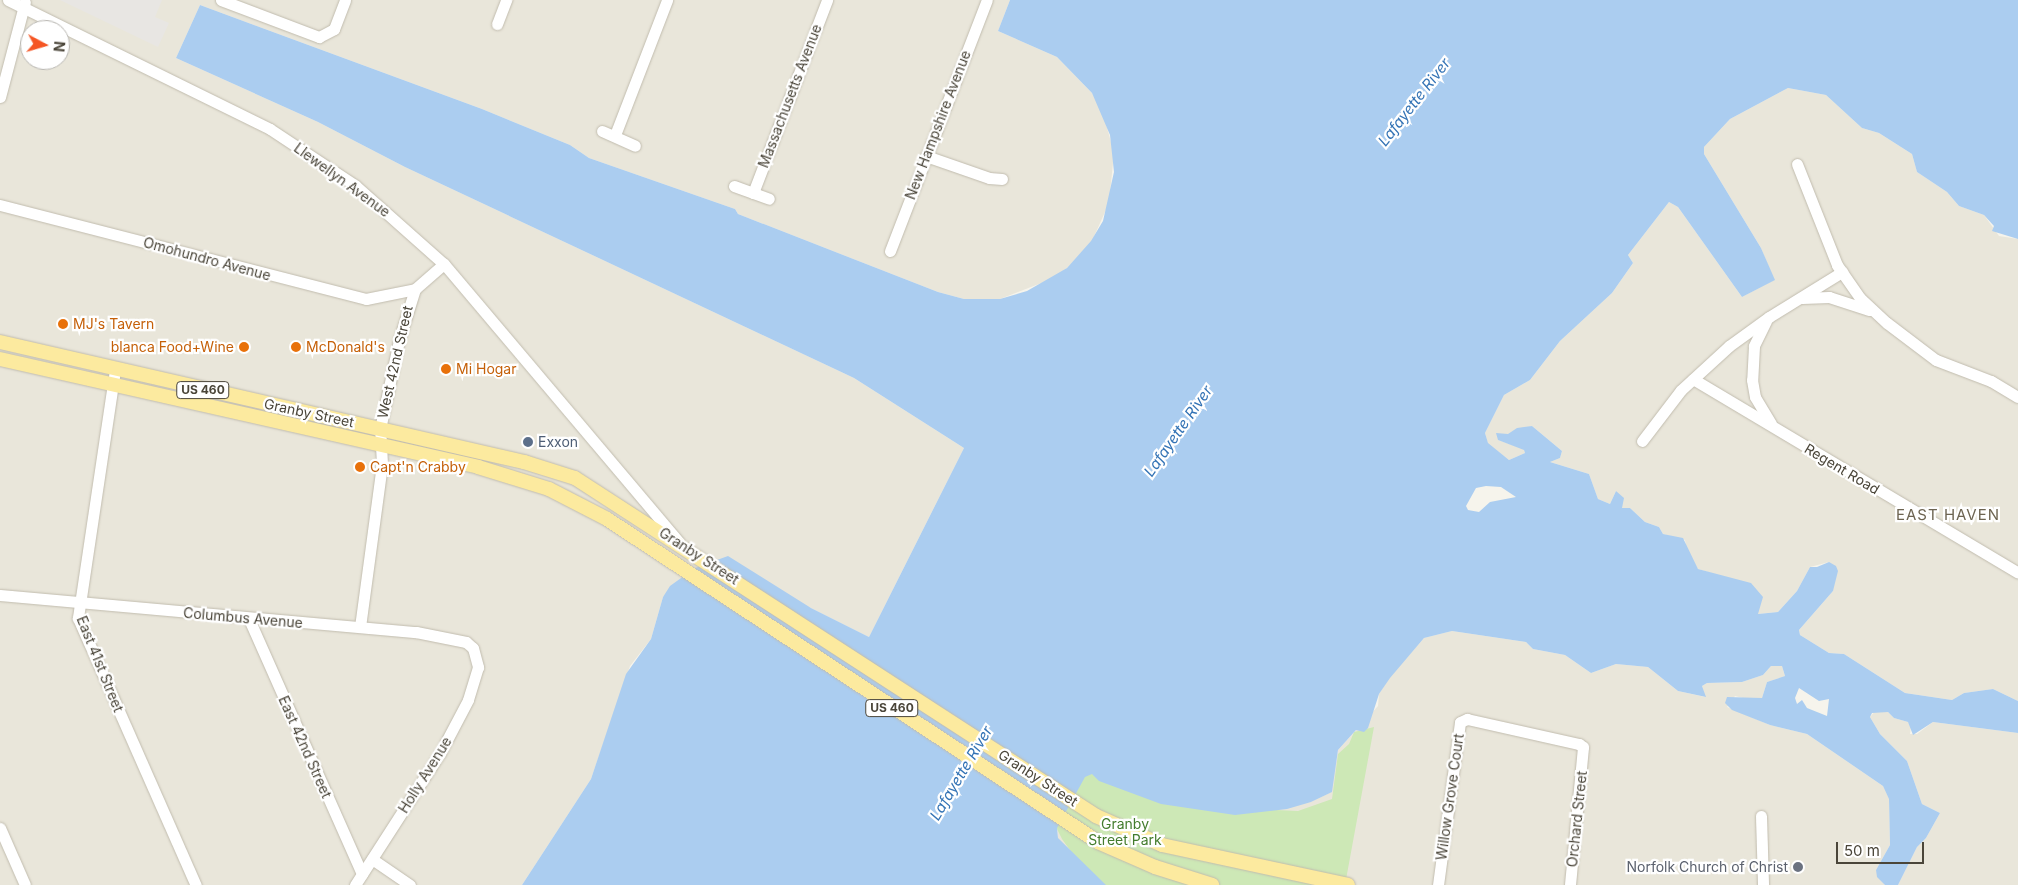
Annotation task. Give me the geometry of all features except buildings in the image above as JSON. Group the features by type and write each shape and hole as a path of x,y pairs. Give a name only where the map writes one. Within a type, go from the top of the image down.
{"main road":[{"name":"Granby Street","path":"0,342 556,471 596,489 1050,787 1124,830 1195,854 1318,882 1348,885"},
{"name":"Granby Street","path":"0,359 112,386 478,467 549,489 607,519 1007,784 1115,850 1212,885"}],"street":[{"name":"Llewellyn Avenue","path":"8,0 25,4 270,129 356,186 444,264 681,545"},
{"path":"221,0 324,36 334,29 345,0"},
{"path":"497,24 506,0"},
{"path":"615,135 667,0"},
{"name":"Massachusetts Avenue","path":"753,193 827,0"},
{"name":"New Hampshire Avenue","path":"890,250 987,0"},
{"path":"0,97 25,4"},
{"path":"602,131 615,135 635,146"},
{"path":"926,156 989,178 1002,179"},
{"path":"1797,164 1842,272 1873,311 1936,360 1991,382 2018,396"},
{"path":"734,186 768,199"},
{"name":"Omohundro Avenue","path":"0,205 349,296 373,298 416,289"},
{"name":"West 42nd Street","path":"379,445 380,429 399,340 416,289 444,264"},
{"path":"1642,441 1693,379 1769,317 1842,272"},
{"path":"1801,298 1829,297 1873,311"},
{"path":"1769,317 1754,346 1752,380 1758,403 1773,426"},
{"name":"East 41st Street","path":"115,370 85,586 79,603 78,618 196,885"},
{"name":"Regent Road","path":"1693,379 1728,403 1773,426 2018,573"},
{"path":"360,627 382,464 379,445"},
{"name":"Columbus Avenue","path":"0,595 249,619 360,627 457,638 473,648 477,657"},
{"name":"East 42nd Street","path":"249,619 362,874"},
{"name":"Holly Avenue","path":"355,885 458,723 477,675 477,657"},
{"name":"Willow Grove Court","path":"1438,885 1463,719 1580,744 1584,752"},
{"name":"Orchard Street","path":"1570,885 1584,752"},
{"path":"1761,816 1763,885"},
{"path":"0,828 25,885"},
{"path":"372,859 410,885"}],"shaded area":[{"path":"0,0 1010,0 998,31 1057,57 1092,93 1103,113 1114,153 1109,203 1092,241 1067,268 1052,279 1000,299 964,299 938,292 738,214 735,209 589,158 570,145 482,109 200,5 176,58 318,122 405,167 854,378 964,448 869,637 811,608 695,568 663,597 651,639 630,666 591,779 522,885 0,885"},
{"path":"60,0 162,0 155,17 169,23 158,47"},
{"path":"1788,88 1826,95 1862,128 1879,133 1912,154 1917,172 1947,192 1959,206 1984,215 1999,236 2018,239 2018,701 1993,689 1964,693 1952,700 1905,693 1844,654 1829,653 1800,635 1799,630 1833,591 1829,562 1810,567 1797,591 1778,612 1758,614 1721,576 1698,569 1687,551 1685,540 1663,534 1659,527 1645,522 1630,508 1622,508 1616,491 1610,504 1598,499 1589,474 1550,462 1560,458 1562,451 1532,426 1498,440 1524,449 1525,453 1509,460 1488,444 1485,433 1504,395 1530,380 1560,341 1612,293 1633,263 1628,255 1669,202 1678,207 1742,297 1774,280 1761,248 1704,154 1704,147 1730,119"},
{"path":"1452,631 1526,642 1533,649 1565,655 1591,673 1616,664 1648,667 1678,691 1705,697 1702,686 1707,683 1742,682 1763,675 1771,666 1777,663 1782,666 1785,676 1767,682 1762,698 1751,700 1735,696 1727,707 1770,725 1807,734 1883,786 1889,798 1890,845 1876,870 1885,885 1106,885 1058,839 1057,828 1311,802 1331,792 1338,750 1378,706 1379,694 1389,678 1424,638"},
{"path":"1876,710 1888,712 1894,718 1908,722 1911,725 1910,734 1917,734 1933,722 2018,733 2018,885 1898,885 1917,847 1926,838 1940,813 1922,804 1907,761 1880,734 1870,717"}],"green space":[{"name":"Granby Street Park","path":"1374,727 1345,885 1095,885 1062,839 1049,813 1092,767 1224,808 1298,811 1332,799 1338,754 1349,744 1354,732"}],"water":[{"name":"Lafayette River","path":"1010,0 2018,0 2018,239 1992,231 1994,226 1984,215 1959,206 1947,192 1917,172 1912,154 1879,133 1862,128 1826,95 1788,88 1730,119 1704,147 1704,154 1761,248 1775,280 1742,297 1678,207 1669,202 1628,255 1633,263 1612,293 1560,341 1530,380 1504,395 1485,433 1488,443 1509,460 1525,453 1524,450 1498,440 1496,433 1508,434 1517,428 1532,426 1562,451 1560,458 1550,462 1589,474 1598,499 1610,504 1616,491 1624,498 1622,508 1630,508 1645,522 1659,527 1663,534 1683,538 1698,569 1751,583 1763,597 1758,614 1778,612 1797,591 1810,567 1817,567 1829,562 1836,566 1838,571 1833,591 1799,630 1800,635 1829,653 1844,654 1905,693 1952,700 1964,693 1993,689 2018,701 2018,733 1933,722 1913,735 1908,722 1894,718 1888,712 1872,713 1870,717 1880,734 1907,761 1922,804 1940,813 1926,838 1917,847 1898,885 1885,885 1877,877 1876,870 1890,845 1889,799 1883,786 1807,734 1770,725 1732,710 1725,703 1727,697 1762,698 1767,682 1785,676 1782,666 1771,666 1763,675 1742,682 1707,683 1702,686 1706,697 1678,691 1648,667 1616,664 1591,673 1565,655 1533,649 1526,642 1452,631 1424,638 1390,678 1379,694 1368,728 1364,732 1356,730 1338,750 1332,792 1311,802 1287,809 1235,815 1161,804 1099,781 1092,774 1085,777 1057,828 1058,838 1106,885 522,885 591,779 626,674 651,639 663,597 670,586 695,568 728,556 811,608 869,637 964,448 854,378 405,167 318,122 176,58 200,5 482,109 570,145 589,158 735,209 738,214 938,292 964,299 1000,299 1027,291 1067,268 1091,241 1103,221 1114,172 1110,135 1092,93 1057,57 998,31","holes":["1486,486 1501,487 1516,497 1490,502 1479,512 1468,510 1466,506 1476,488","1799,688 1819,701 1829,699 1827,716 1807,708 1802,700 1797,704 1795,698"]}],"place":[{"name":"MJ's Tavern","path":"63,324"},
{"name":"blanca Food+Wine","path":"244,347"},
{"name":"McDonald's","path":"296,347"},
{"name":"Mi Hogar","path":"446,369"},
{"name":"Exxon","path":"528,442"},
{"name":"Capt'n Crabby","path":"360,467"},
{"name":"Norfolk Church of Christ","path":"1798,867"}],"district":[{"name":"EAST HAVEN","path":"1948,515"}]}
